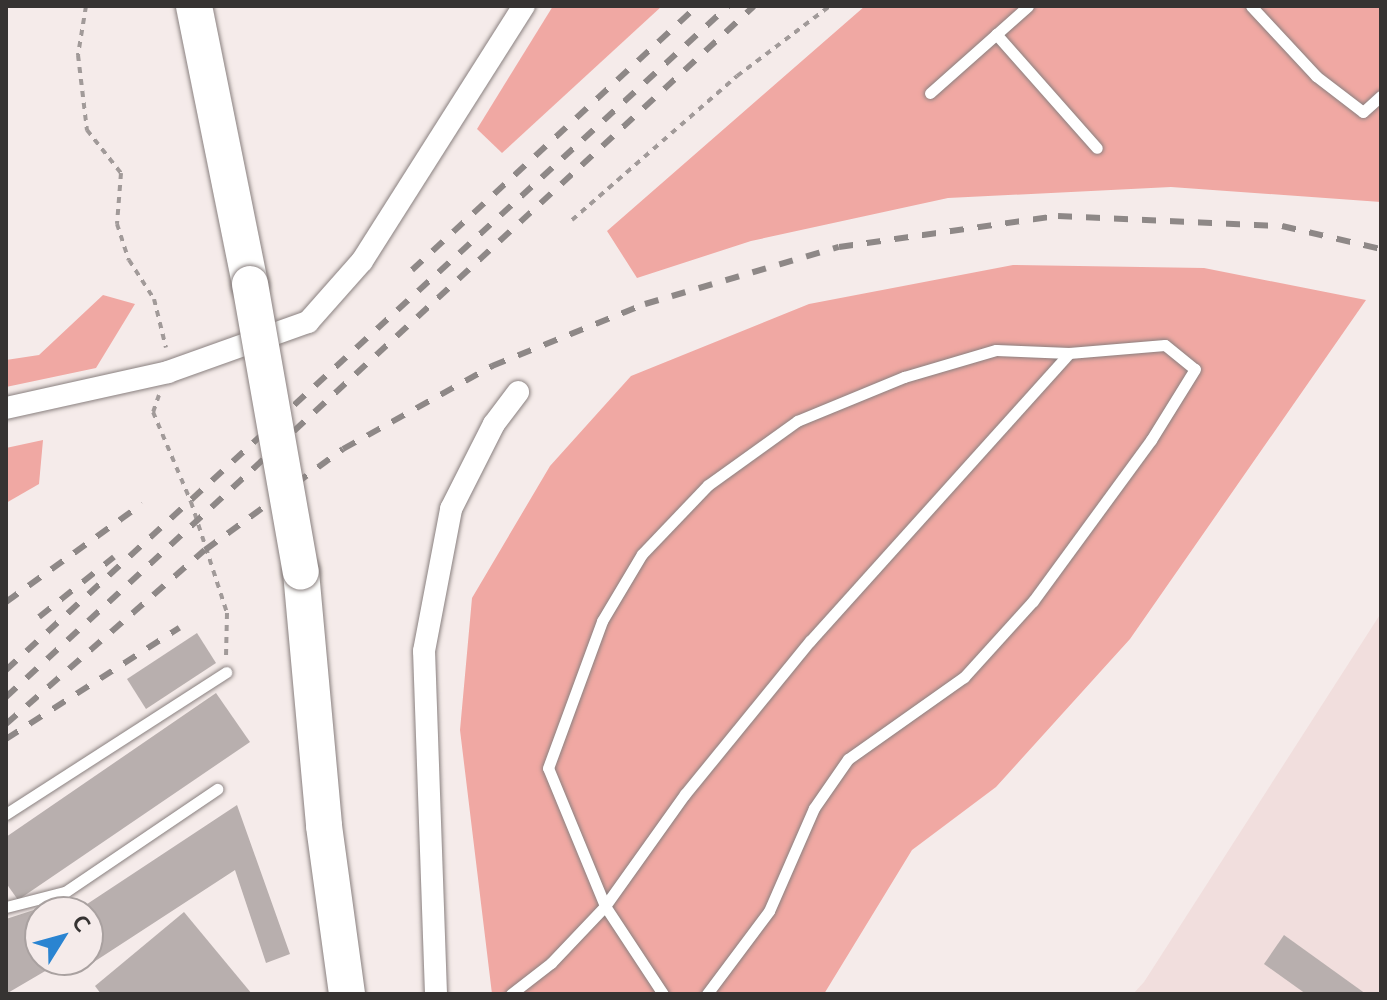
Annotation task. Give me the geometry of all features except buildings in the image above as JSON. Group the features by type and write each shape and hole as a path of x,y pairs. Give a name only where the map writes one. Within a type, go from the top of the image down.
{"main road":[{"path":"194,6 250,284 301,572 324,826 347,994"}],"street":[{"path":"6,408 168,372 308,322 362,261 524,6"},
{"path":"436,994 424,651 451,509 494,424 518,392"}],"lane":[{"path":"930,93 1028,6"},
{"path":"1251,6 1316,76 1363,112 1381,96"},
{"path":"996,34 1097,148"},
{"path":"663,994 605,906 548,768 602,621 642,554 708,485 797,421 904,377 996,350 1069,353 1165,345 1195,369 1151,440 1033,601 964,677 848,759 814,808 769,911 707,994"},
{"path":"511,994 551,963 605,906 685,794 810,641 1069,353"},
{"path":"6,814 226,672"},
{"path":"6,907 65,892 217,789"}],"path":[{"path":"86,6 78,55 87,130 121,173 117,224 129,260 154,299 165,334 168,372 153,412 191,502 227,613 226,672"},
{"path":"572,220 737,76 830,6"}],"shaded area":[{"path":"553,6 662,6 502,153 477,129"},
{"path":"865,6 1381,6 1381,202 1171,187 948,198 751,241 637,278 607,231"},
{"path":"1013,265 1204,268 1366,300 1130,639 996,787 912,850 824,994 492,994 460,730 472,598 550,466 631,376 809,304"},
{"path":"103,295 135,304 96,368 6,387 6,360 39,355"},
{"path":"43,440 39,484 6,503 6,448"},
{"path":"1381,613 1381,994 1133,994 1144,982"}],"railway":[{"path":"412,270 697,6"},
{"path":"6,670 728,6"},
{"path":"6,697 754,6"},
{"path":"6,724 205,550 343,449 492,366 645,304 839,247 1058,216 1282,226 1381,249"},
{"path":"6,602 142,504"},
{"path":"39,617 114,557"},
{"path":"6,739 179,628"}]}
